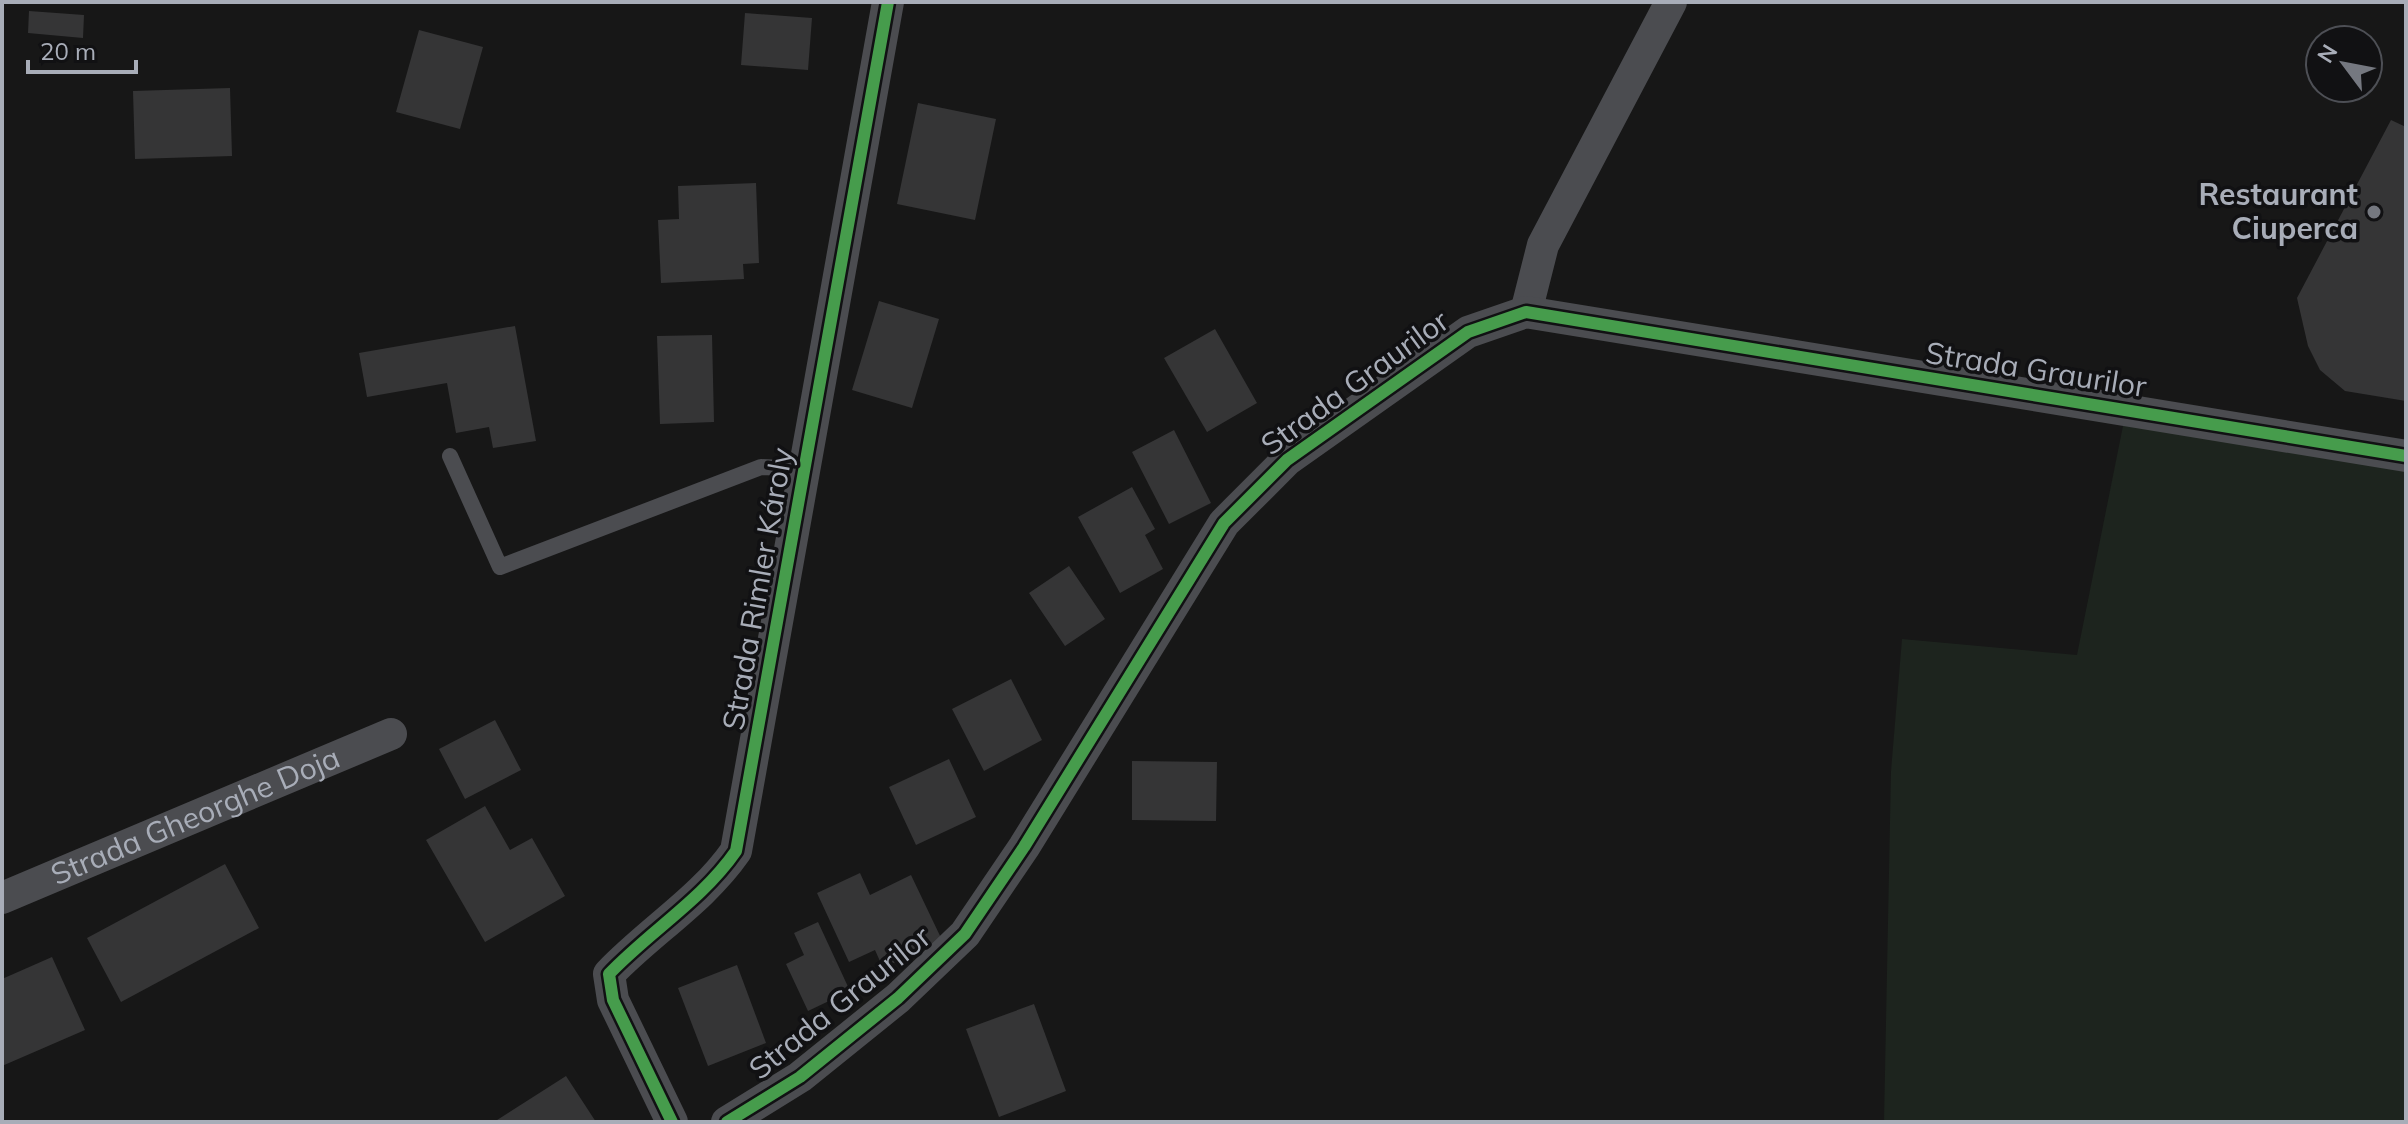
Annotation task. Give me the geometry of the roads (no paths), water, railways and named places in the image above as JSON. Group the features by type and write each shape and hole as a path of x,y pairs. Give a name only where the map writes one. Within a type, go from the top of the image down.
{"street":[{"name":"Strada Rimler Károly","path":"672,1122 613,1000 609,974 632,950 716,880 736,851 888,2"},
{"path":"1526,312 1543,245 1671,2"},
{"name":"Strada Graurilor","path":"727,1122 800,1077 898,998 965,934 1024,847 1224,523 1287,460 1468,332 1526,312 2406,456"},
{"name":"Strada Gheorghe Doja","path":"2,898 391,734"}],"lane":[{"path":"450,456 500,567 761,467 806,469"}],"place":[{"name":"Restaurant Ciuperca","path":"2374,212"}]}
